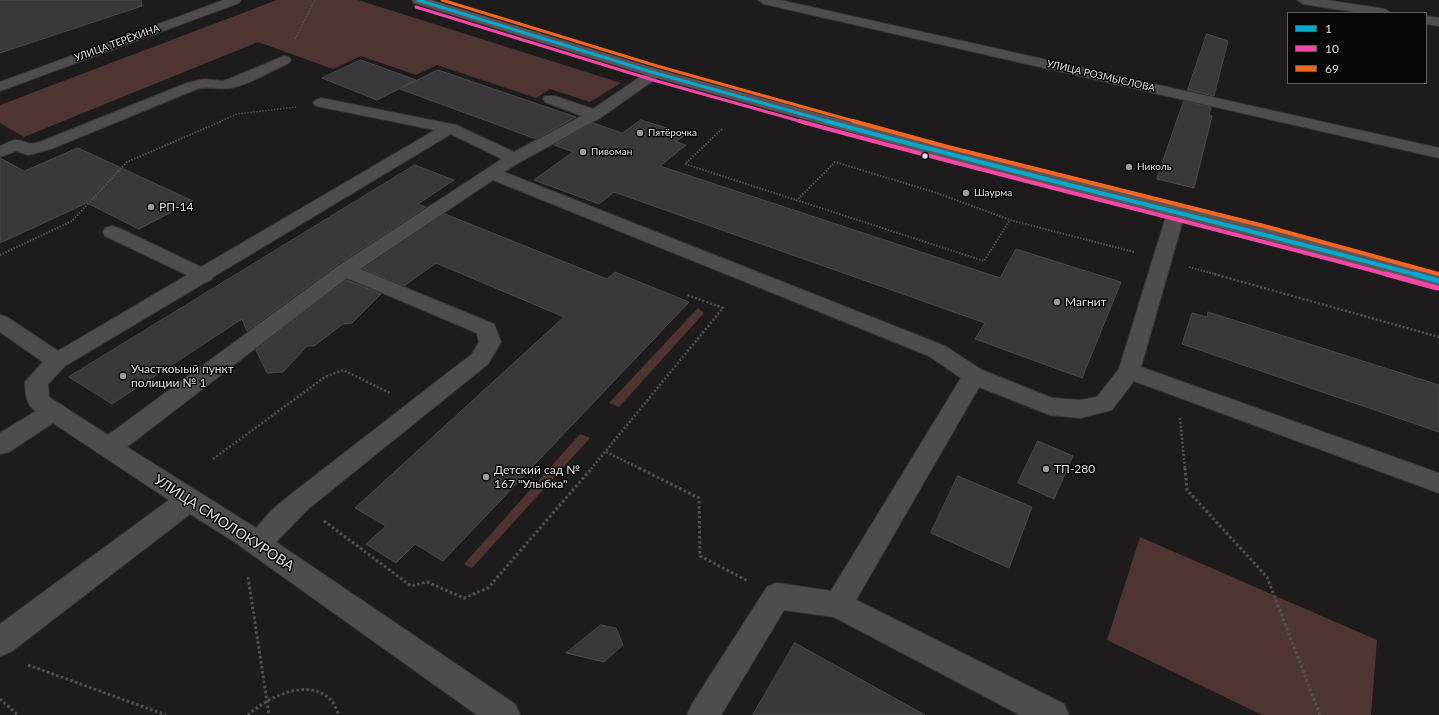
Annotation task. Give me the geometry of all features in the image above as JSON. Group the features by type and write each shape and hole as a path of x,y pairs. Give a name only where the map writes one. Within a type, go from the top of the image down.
{"main road":[{"path":"418,0 655,73 946,154 1176,213 1262,233 1439,281"}],"street":[{"name":"УЛИЦА ТЕРЁХИНА","path":"0,87 235,0"},
{"name":"УЛИЦА РОЗМЫСЛОВА","path":"764,0 1439,153"},
{"path":"1303,0 1379,12"},
{"path":"1427,20 1439,22"},
{"path":"0,137 16,146 28,150 45,146 192,86 204,83 222,85 233,83 284,60"},
{"path":"108,447 345,270 493,174 514,158 595,114 655,73"},
{"path":"550,99 595,114"},
{"path":"321,103 450,128 514,158"},
{"path":"0,322 57,361 204,276 450,128"},
{"path":"0,152 16,146"},
{"path":"493,174 937,351 974,376 1050,406 1080,409 1104,404 1129,371 1176,213"},
{"path":"112,232 204,276"},
{"path":"250,538 281,518 299,502 480,359 490,342 486,329 345,270"},
{"name":"УЛИЦА СМОЛОКУРОВА","path":"57,361 36,382 38,401 250,538 504,715"},
{"path":"1129,371 1439,482"},
{"path":"838,606 974,376"},
{"path":"0,445 54,411"},
{"path":"0,642 189,500"},
{"path":"704,715 777,596 838,606 1053,715"}],"path":[{"path":"284,60 315,0"},
{"path":"0,255 72,221 127,162 238,114 321,103"},
{"path":"722,129 684,164 984,261 1010,220"},
{"path":"796,201 835,162"},
{"path":"299,502 410,586 427,582 464,598 488,588 606,452 723,308 687,295"},
{"path":"214,459 325,377 343,370 419,407"},
{"path":"1177,388 1187,490 1267,577 1320,715"},
{"path":"606,452 700,498 700,556 777,596"},
{"path":"250,538 269,715"},
{"path":"22,662 166,715"},
{"path":"248,715 267,700 283,692 300,690 316,692 328,697 336,708 338,715"},
{"path":"0,699 18,715"}],"shaded area":[{"path":"277,0 358,0 621,83 590,102 550,89 536,98 437,65 416,75 361,56 333,69 258,42 24,137 0,123 0,105"},
{"path":"698,308 704,313 619,407 609,403"},
{"path":"580,434 590,438 472,568 464,564"},
{"path":"1140,537 1377,640 1371,715 1262,715 1107,640"}],"building":[{"path":"0,0 141,0 142,6 0,53"},
{"path":"1207,34 1228,41 1214,96 1188,90"},
{"path":"361,60 416,80 377,100 322,78"},
{"path":"438,70 576,117 536,139 400,89"},
{"path":"1184,101 1211,107 1209,115 1212,116 1194,188 1157,179"},
{"path":"641,120 686,134 676,142 686,145 660,166 1000,278 1016,249 1121,282 1082,378 975,339 985,323 614,192 599,204 534,180 573,152 554,145 593,123 622,133"},
{"path":"78,148 193,201 139,229 87,203 0,243 0,158 24,171"},
{"path":"415,165 454,180 418,204 426,207 337,265 247,331 242,319 112,404 69,377"},
{"path":"445,214 607,279 615,272 689,302 443,561 415,544 396,563 366,544 386,526 355,508 564,317 436,263 404,286 363,269"},
{"path":"347,280 381,294 352,323 343,324 314,346 307,346 283,372 267,373 256,350"},
{"path":"1208,312 1439,385 1439,432 1182,344 1192,313 1207,317"},
{"name":"ТП-280","path":"1038,441 1073,456 1054,499 1018,483"},
{"path":"958,476 1032,507 1009,568 931,533"},
{"path":"601,625 616,628 623,645 604,662 566,653"},
{"path":"795,643 871,685 925,715 753,715"}],"transit line":[{"name":"1","path":"418,0 655,73 946,154 1262,233 1439,281"},
{"name":"69","path":"442,0 657,66 948,147 1264,226 1439,274"},
{"name":"10","path":"416,7 653,80 944,161 1260,240 1437,288"}],"place":[{"name":"Пятёрочка","path":"640,133"},
{"name":"Пивоман","path":"583,152"},
{"name":"Николь","path":"1129,167"},
{"name":"Шаурма","path":"966,193"},
{"name":"РП-14","path":"151,207"},
{"name":"Магнит","path":"1057,302"},
{"name":"Участкоыый пункт полиции № 1","path":"123,376"},
{"name":"ТП-280","path":"1046,469"},
{"name":"Детский сад № 167 \"Улыбка\"","path":"486,477"}]}
